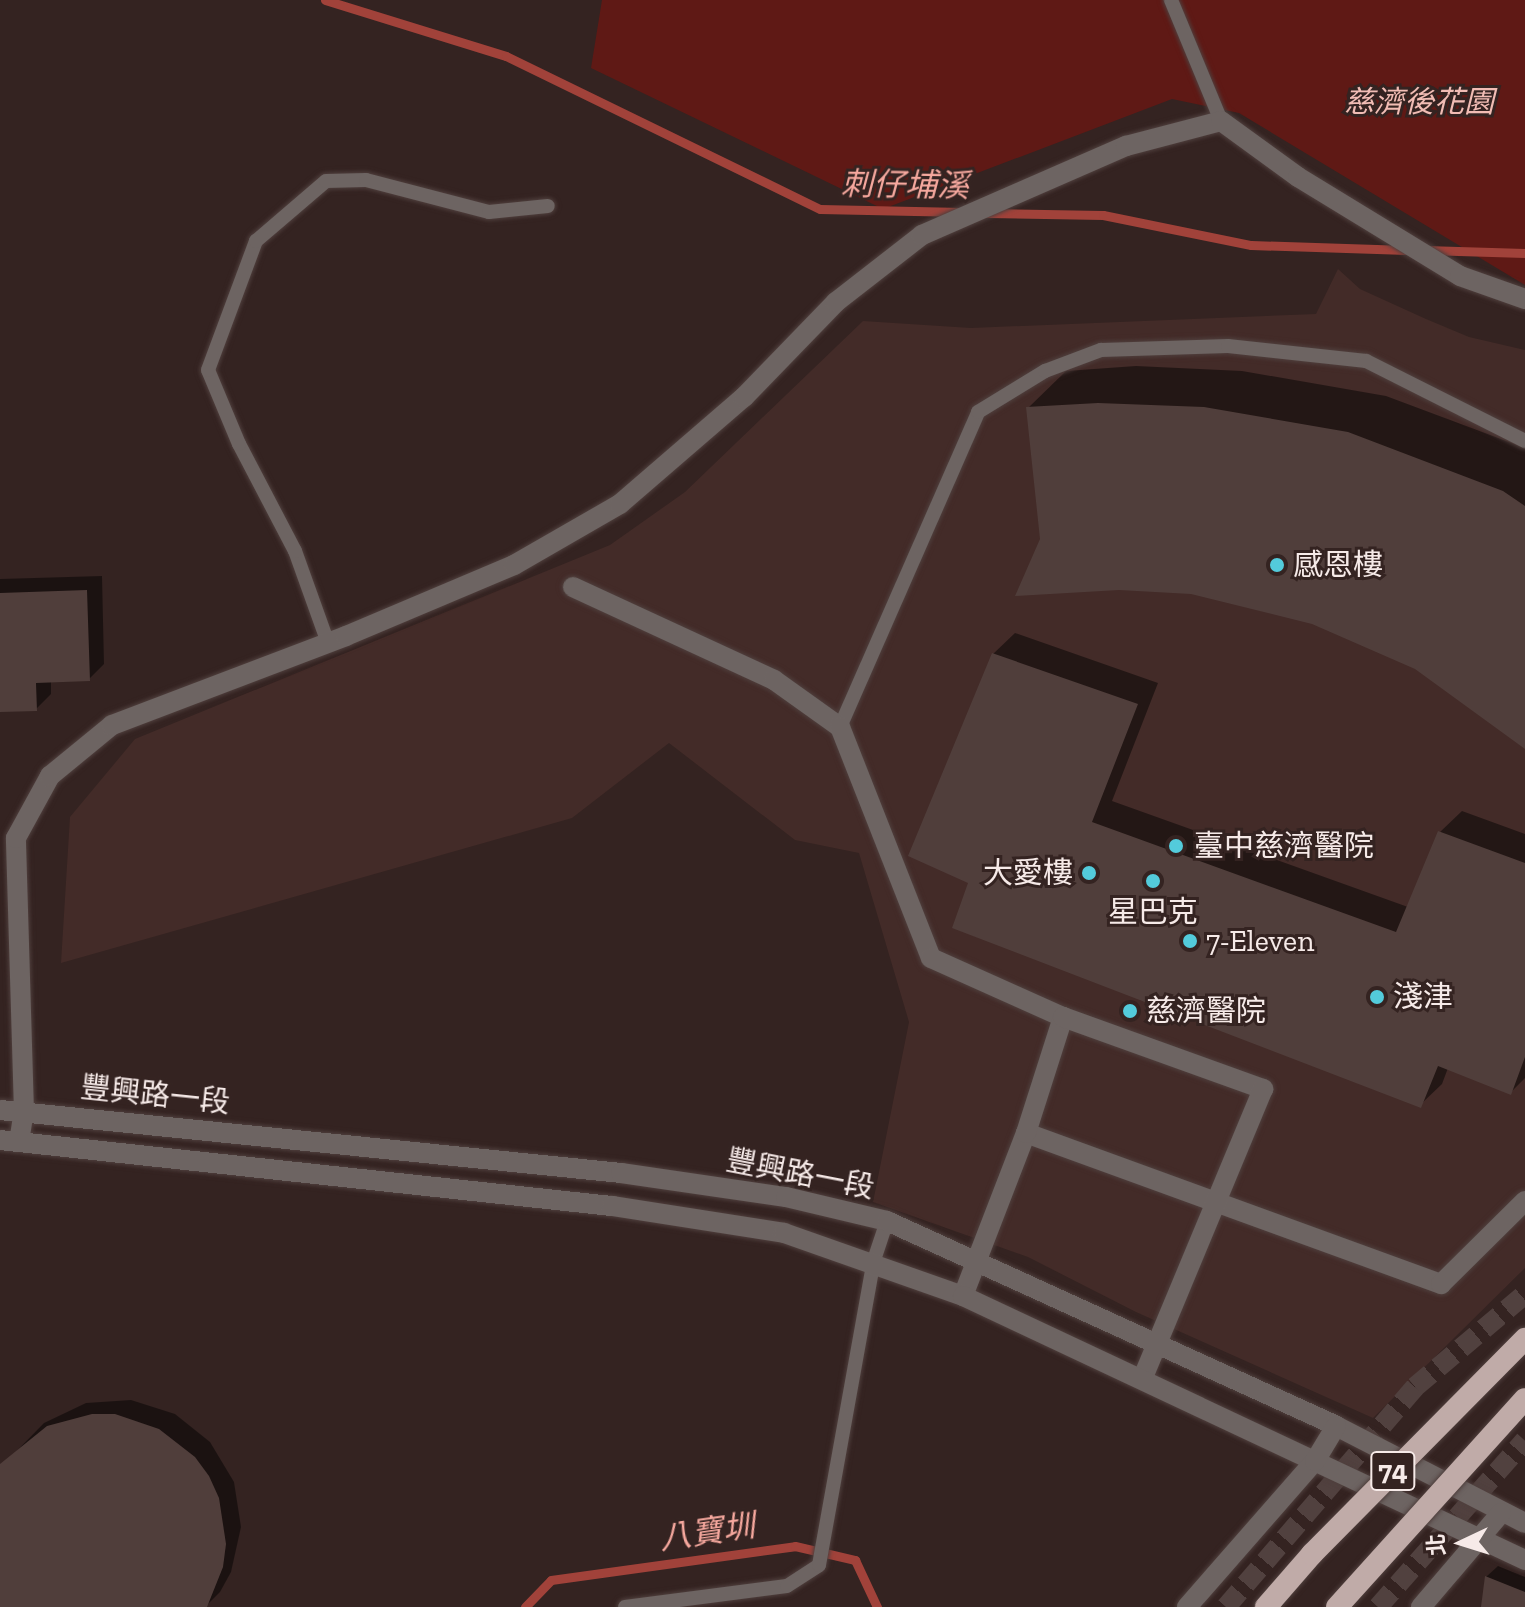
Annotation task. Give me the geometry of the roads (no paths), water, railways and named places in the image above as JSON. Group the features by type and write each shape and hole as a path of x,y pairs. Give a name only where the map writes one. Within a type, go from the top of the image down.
{"highway":[{"name":"74","path":"1266,1607 1312,1554 1525,1339"},
{"name":"74","path":"1337,1607 1525,1399"}],"street":[{"path":"10,1141 24,1112 16,838 50,776 112,725 328,643 514,565 620,504 744,397 836,302 922,235 1126,146 1221,121 1298,177 1460,276 1525,299"},
{"path":"573,587 774,680 840,727 931,958 1063,1017 1263,1089 1142,1379"},
{"path":"963,1296 1026,1133 1063,1017"},
{"name":"豐興路一段","path":"0,1110 621,1173 786,1197 887,1221 1156,1348 1336,1426 1525,1523"},
{"path":"1026,1133 1441,1284 1525,1201"},
{"name":"豐興路一段","path":"10,1141 612,1206 784,1233 874,1260 963,1296 1525,1560"},
{"path":"1187,1607 1229,1553 1315,1461 1336,1426"},
{"path":"1421,1607 1501,1513"}],"lane":[{"path":"1171,0 1221,121"},
{"path":"328,643 295,551 239,444 208,370 256,241 326,181 366,180 489,212 548,206"},
{"path":"840,727 978,412 1045,371 1101,350 1228,346 1366,361 1525,441"},
{"path":"625,1607 787,1586 819,1565 874,1260 887,1221"}],"waterway":[{"name":"刺仔埔溪","path":"325,0 506,56 820,209 962,212"},
{"name":"刺仔埔溪","path":"988,213 1103,215 1251,245 1407,250"},
{"name":"刺仔埔溪","path":"1425,250 1525,253"},
{"name":"八寶圳","path":"525,1607 551,1580 795,1546 855,1560 877,1607"}],"tunnel":[{"path":"1226,1607 1415,1387 1525,1294"},
{"path":"1378,1607 1525,1440"}],"place":[{"name":"感恩樓","path":"1277,565"},
{"name":"臺中慈濟醫院","path":"1176,846"},
{"name":"大愛樓","path":"1089,873"},
{"name":"星巴克","path":"1153,881"},
{"name":"7-Eleven","path":"1190,941"},
{"name":"淺津","path":"1377,997"},
{"name":"慈濟醫院","path":"1130,1011"}],"park label":[{"name":"慈濟後花園","path":"1419,102"}]}
